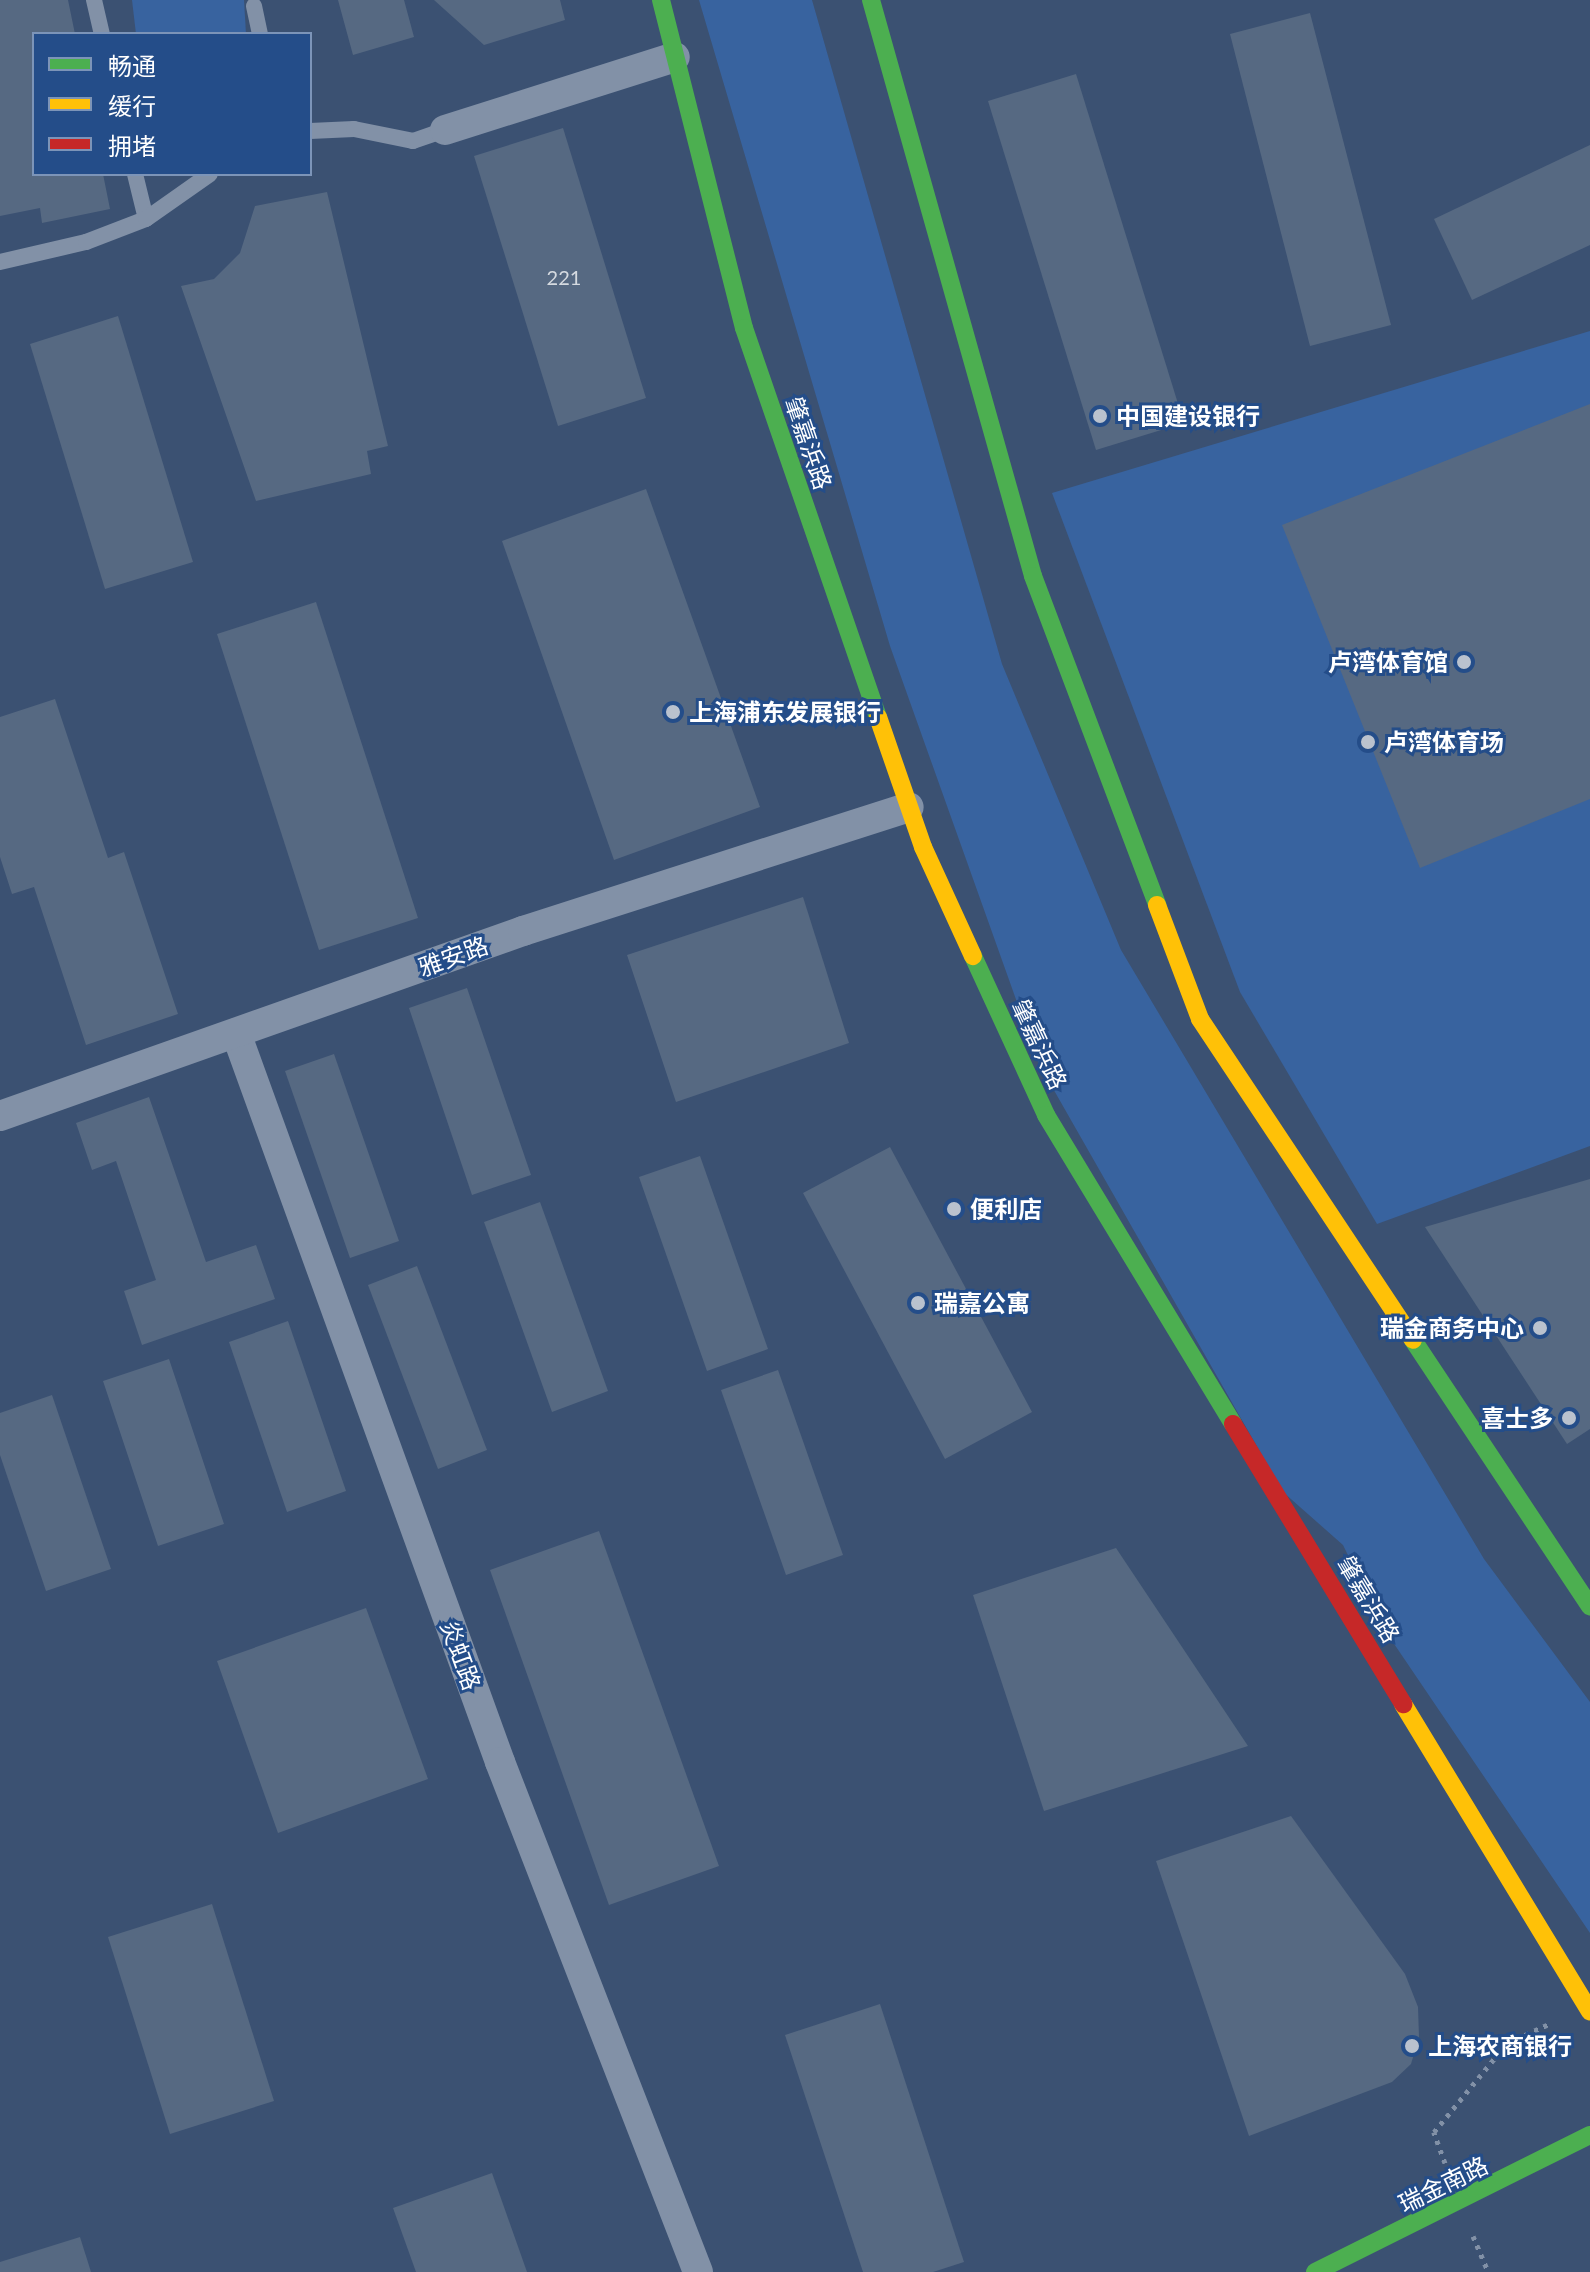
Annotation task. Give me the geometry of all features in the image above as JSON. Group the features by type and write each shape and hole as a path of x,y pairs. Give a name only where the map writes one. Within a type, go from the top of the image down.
{"main road":[{"name":"肇嘉浜路","path":"661,0 744,328 909,807 1046,1115 1588,2010"},
{"path":"871,0 1033,576 1200,1019 1590,1606"},
{"name":"瑞金南路","path":"1315,2272 1459,2203 1590,2135"}],"street":[{"path":"445,130 675,57"},
{"name":"雅安路","path":"0,1116 523,931 909,807"},
{"name":"炎虹路","path":"236,1033 500,1762 698,2272"}],"lane":[{"path":"94,0 102,32"},
{"path":"254,6 260,32"},
{"path":"312,131 354,129 413,141 445,130"},
{"path":"135,176 146,219"},
{"path":"0,262 86,242 146,219 207,176"}],"path":[{"path":"1488,2272 1434,2132 1507,2043 1588,2010"}],"shaded area":[{"path":"132,0 244,0 246,32 136,32"},
{"path":"699,0 812,0 1002,664 1121,950 1484,1559 1590,1702 1590,1933 1384,1629 1343,1545 1283,1492 1039,1064 890,646"},
{"name":"卢湾体育场","path":"1590,331 1590,1146 1377,1224 1240,992 1052,493"}],"building":[{"path":"0,0 68,0 75,32 32,32 32,176 103,176 110,209 42,223 40,208 0,216"},
{"path":"338,0 404,0 414,37 353,55"},
{"path":"434,0 560,0 565,20 484,45"},
{"path":"1310,13 1391,325 1310,346 1230,34"},
{"path":"1076,74 1184,423 1096,450 988,101"},
{"path":"563,128 646,398 558,426 474,156"},
{"path":"1590,145 1590,245 1472,300 1434,219"},
{"path":"327,192 388,446 367,451 371,474 256,501 181,286 214,279 240,253 255,206"},
{"path":"118,316 193,562 105,589 30,344"},
{"name":"卢湾体育馆","path":"1590,404 1590,799 1420,868 1282,525"},
{"path":"646,489 760,807 614,860 502,541"},
{"path":"316,602 418,918 319,950 217,634"},
{"path":"55,699 108,858 124,852 178,1014 86,1045 34,887 12,894 0,857 0,717"},
{"path":"803,897 849,1043 676,1102 627,955"},
{"path":"467,988 531,1175 472,1195 409,1008"},
{"path":"334,1054 399,1241 350,1258 285,1071"},
{"path":"149,1097 206,1262 256,1245 275,1299 142,1345 124,1291 156,1280 116,1161 92,1170 76,1123"},
{"name":"瑞嘉公寓","path":"890,1147 1032,1412 945,1459 803,1193"},
{"path":"700,1156 768,1349 707,1371 639,1177"},
{"name":"瑞金商务中心","path":"1590,1179 1590,1429 1567,1444 1425,1227"},
{"path":"540,1202 608,1391 552,1412 484,1222"},
{"path":"417,1266 487,1450 438,1469 368,1285"},
{"path":"288,1321 346,1491 287,1512 229,1342"},
{"path":"169,1359 224,1524 158,1546 103,1381"},
{"path":"778,1370 843,1555 786,1575 721,1390"},
{"path":"52,1395 111,1569 46,1591 0,1455 0,1413"},
{"path":"599,1531 719,1866 609,1905 490,1570"},
{"path":"1116,1548 1248,1746 1044,1811 973,1595"},
{"path":"366,1608 428,1779 278,1833 217,1661"},
{"path":"1291,1816 1405,1974 1418,2007 1419,2037 1411,2064 1392,2082 1249,2136 1156,1861"},
{"path":"212,1904 274,2101 170,2134 108,1937"},
{"path":"880,2004 964,2262 933,2272 863,2272 785,2035"},
{"path":"492,2173 527,2272 416,2272 393,2208"},
{"path":"80,2237 91,2272 0,2272 0,2262"}],"traffic: fast":[{"path":"661,0 744,328 878,717"},
{"path":"871,0 1033,576 1157,905"},
{"path":"973,956 1046,1115 1233,1424"},
{"path":"1413,1340 1590,1606"},
{"path":"1315,2272 1590,2135"}],"traffic: slow":[{"path":"878,717 923,847 973,956"},
{"path":"1157,905 1200,1019 1413,1340"},
{"path":"1403,1704 1590,2012"}],"traffic: jam":[{"path":"1233,1424 1403,1704"}],"place":[{"name":"中国建设银行","path":"1100,416"},
{"name":"卢湾体育馆","path":"1464,662"},
{"name":"上海浦东发展银行","path":"673,712"},
{"name":"卢湾体育场","path":"1368,742"},
{"name":"便利店","path":"954,1209"},
{"name":"瑞嘉公寓","path":"918,1303"},
{"name":"瑞金商务中心","path":"1540,1328"},
{"name":"喜士多","path":"1569,1418"},
{"name":"上海农商银行","path":"1412,2046"}]}
